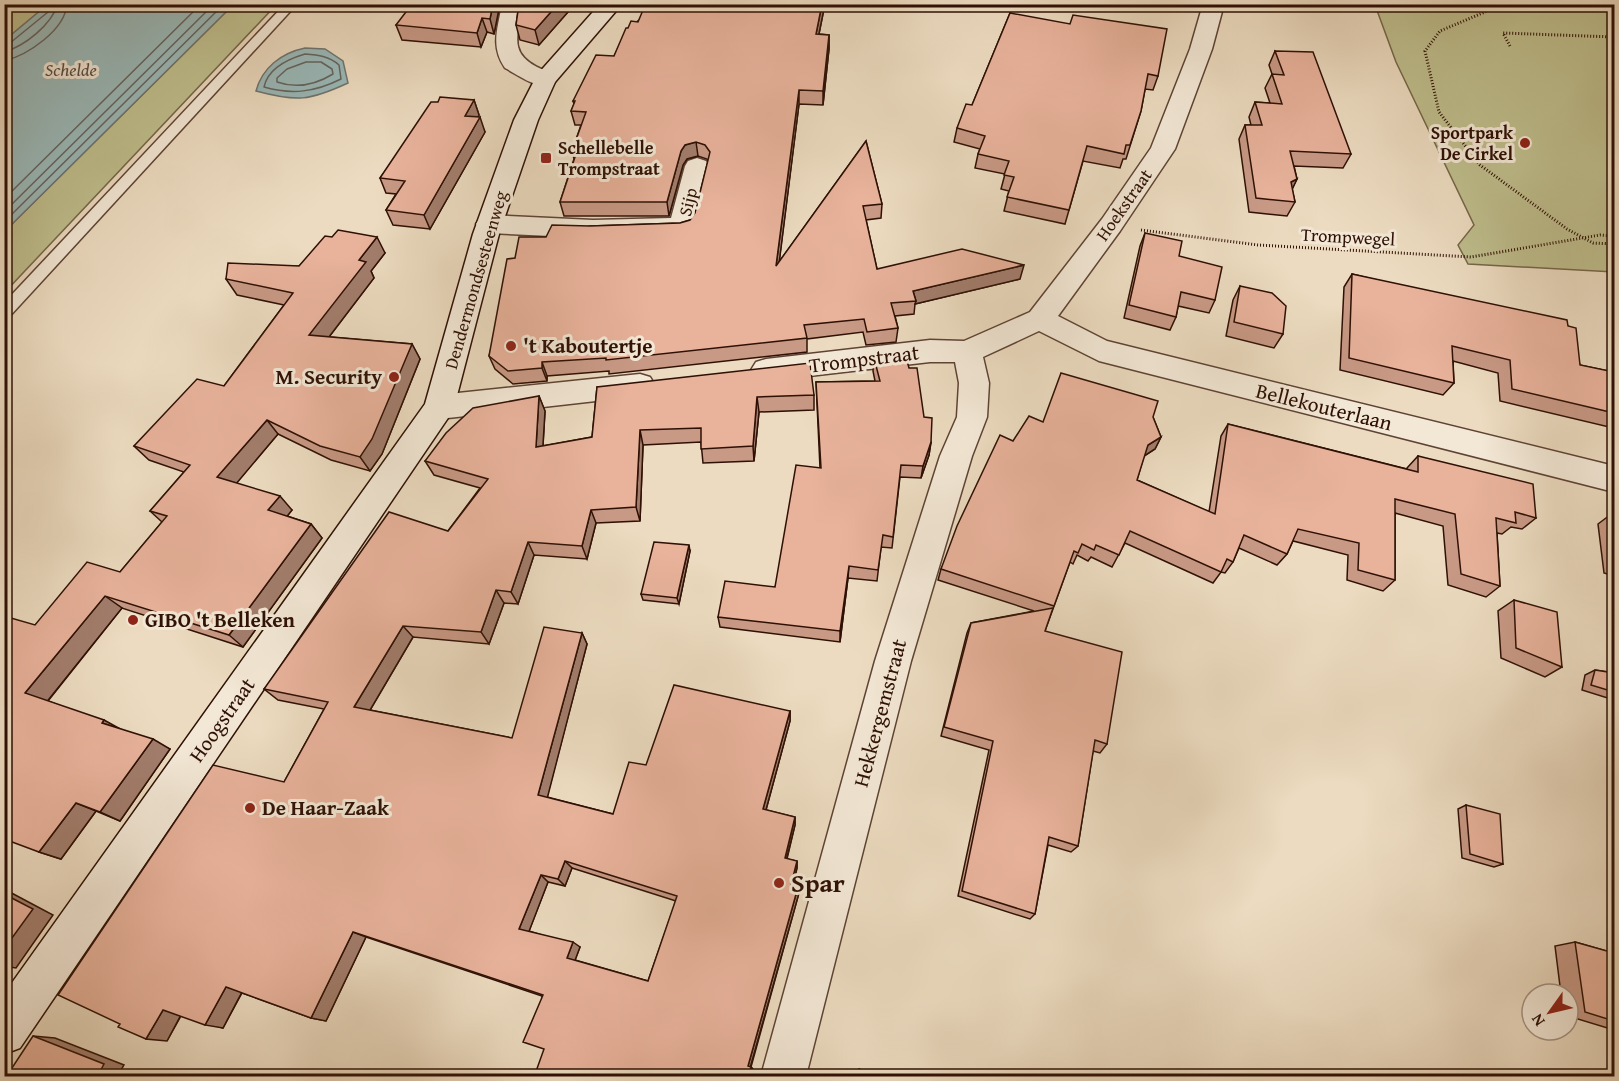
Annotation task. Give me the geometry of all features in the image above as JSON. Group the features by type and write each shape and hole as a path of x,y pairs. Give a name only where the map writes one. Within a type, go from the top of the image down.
{"street":[{"path":"513,4 506,48 513,63 545,80"},
{"name":"Dendermondsesteenweg","path":"439,408 489,224 526,120 545,80 612,4"},
{"name":"Hoekstraat","path":"967,352 1040,319 1111,225 1163,149 1201,49 1214,4"},
{"name":"Sijp","path":"489,224 593,229 682,226 697,166"},
{"name":"Bellekouterlaan","path":"1040,319 1099,350 1614,479"},
{"name":"Trompstraat","path":"740,373 930,351 967,352"},
{"name":"Hekkergemstraat","path":"783,1077 893,661 956,456 972,417 974,384 967,352"},
{"path":"439,408 668,382"},
{"name":"Hoogstraat","path":"4,1032 439,408"}],"lane":[{"path":"4,314 292,4"}],"path":[{"path":"1512,4 1492,9 1440,31 1425,51 1439,112 1480,165 1567,229 1593,243 1614,244"},
{"path":"1510,45 1503,33 1614,37"},
{"name":"Trompwegel","path":"1111,225 1258,245 1471,257 1584,238 1614,236"}],"shaded area":[{"path":"5,5 47,5 5,40"},
{"path":"233,5 276,5 5,292 5,231"},
{"name":"Sportpark De Cirkel","path":"1375,5 1614,5 1614,272 1468,264 1458,245 1474,225 1396,62"}],"water":[{"name":"Schelde","path":"47,5 233,5 5,231 5,40"},
{"path":"325,49 343,61 348,83 303,98 282,97 256,91 263,75 274,63 296,50"}],"building":[{"path":"412,4 493,4 490,19 482,18 477,33 396,25"},
{"path":"519,4 558,4 535,30 516,25"},
{"path":"655,4 822,4 816,34 829,35 823,91 799,90 776,266 866,141 882,204 863,206 877,269 962,249 1024,265 913,291 916,301 891,303 898,328 867,332 864,319 804,325 807,338 606,360 606,358 542,362 542,368 508,371 489,356 507,259 515,258 519,237 546,237 552,225 680,223 690,220 695,213 710,152 705,145 696,142 685,145 681,151 667,202 560,202 577,151 572,151 586,112 571,111 575,101 573,101 596,55 614,56 631,21 638,22 643,10 653,10"},
{"path":"1010,13 1070,24 1073,15 1167,29 1158,76 1148,74 1141,111 1130,145 1126,145 1124,154 1087,146 1069,210 1007,197 1014,177 1004,175 1009,161 978,154 985,136 957,128 966,104 972,105"},
{"path":"1275,51 1313,52 1351,154 1290,151 1297,179 1291,182 1295,202 1256,198 1245,125 1262,125 1255,102 1282,104 1272,74 1284,75"},
{"path":"440,97 474,100 465,116 480,117 424,215 386,210 405,181 380,178 431,102 438,102"},
{"path":"338,230 377,237 359,260 366,262 309,335 412,344 372,439 360,457 320,446 267,420 217,477 280,496 268,510 311,524 229,635 105,596 25,693 104,720 102,723 153,739 100,812 76,803 39,852 4,839 4,616 35,625 87,562 120,572 167,516 150,511 190,465 134,446 197,379 224,386 293,293 226,279 228,263 299,266 325,236 332,237"},
{"path":"1145,233 1182,241 1179,256 1222,267 1215,300 1181,292 1176,317 1129,305"},
{"path":"1352,274 1567,320 1568,326 1576,328 1580,365 1614,372 1614,413 1512,389 1510,360 1452,346 1454,383 1349,358"},
{"path":"1240,286 1272,293 1286,306 1283,334 1234,322"},
{"path":"905,354 909,368 917,368 924,417 932,418 931,442 923,466 901,465 893,537 883,535 878,570 849,566 840,631 718,617 725,581 775,587 796,465 821,468 816,382 880,381 874,358"},
{"path":"810,363 814,395 757,397 753,446 701,449 701,428 640,430 636,507 591,510 582,546 528,542 511,592 496,590 481,632 403,626 354,707 512,738 544,627 582,633 538,795 613,814 629,762 646,765 674,685 790,711 763,809 795,817 785,858 797,861 791,885 798,887 748,1066 751,1067 748,1077 534,1077 544,1049 523,1042 543,995 353,932 311,1018 226,987 205,1025 163,1010 146,1039 58,995 213,765 284,782 328,702 264,689 389,512 448,531 488,479 425,461 446,433 473,408 539,396 536,447 592,437 597,387","holes":["565,861 677,896 648,981 567,958 573,942 519,929 541,875 558,879"]},
{"path":"1061,373 1158,401 1153,417 1161,437 1148,445 1137,480 1215,514 1228,424 1418,472 1418,456 1533,484 1536,518 1515,512 1516,523 1496,518 1500,586 1461,574 1455,514 1395,499 1395,580 1358,570 1359,543 1298,529 1287,554 1244,535 1233,562 1227,559 1221,572 1130,531 1119,555 1096,545 1094,550 1082,544 1078,553 1074,551 1054,606 941,569 957,526 1000,435 1013,441 1029,416 1043,422"},
{"path":"654,542 689,545 677,598 641,594"},
{"path":"1514,600 1557,612 1562,667 1516,648"},
{"path":"1053,608 1045,631 1122,652 1107,744 1095,740 1078,846 1049,837 1035,914 962,891 993,741 944,727 971,623"},
{"path":"1595,670 1614,673 1614,692 1591,685"},
{"path":"1466,805 1500,814 1503,864 1470,854"},
{"path":"4,894 33,909 4,949"},
{"path":"1575,942 1614,953 1614,1021 1585,1012"},
{"path":"33,1036 104,1064 97,1077 6,1077"},
{"path":"859,1069 884,1077 858,1077"}],"place":[{"name":"Sportpark De Cirkel","path":"1525,143"},
{"name":"Schellebelle Trompstraat","path":"546,158"},
{"name":"'t Kaboutertje","path":"511,346"},
{"name":"M. Security","path":"394,377"},
{"name":"GIBO 't Belleken","path":"133,620"},
{"name":"De Haar-Zaak","path":"250,808"},
{"name":"Spar","path":"779,883"}]}
